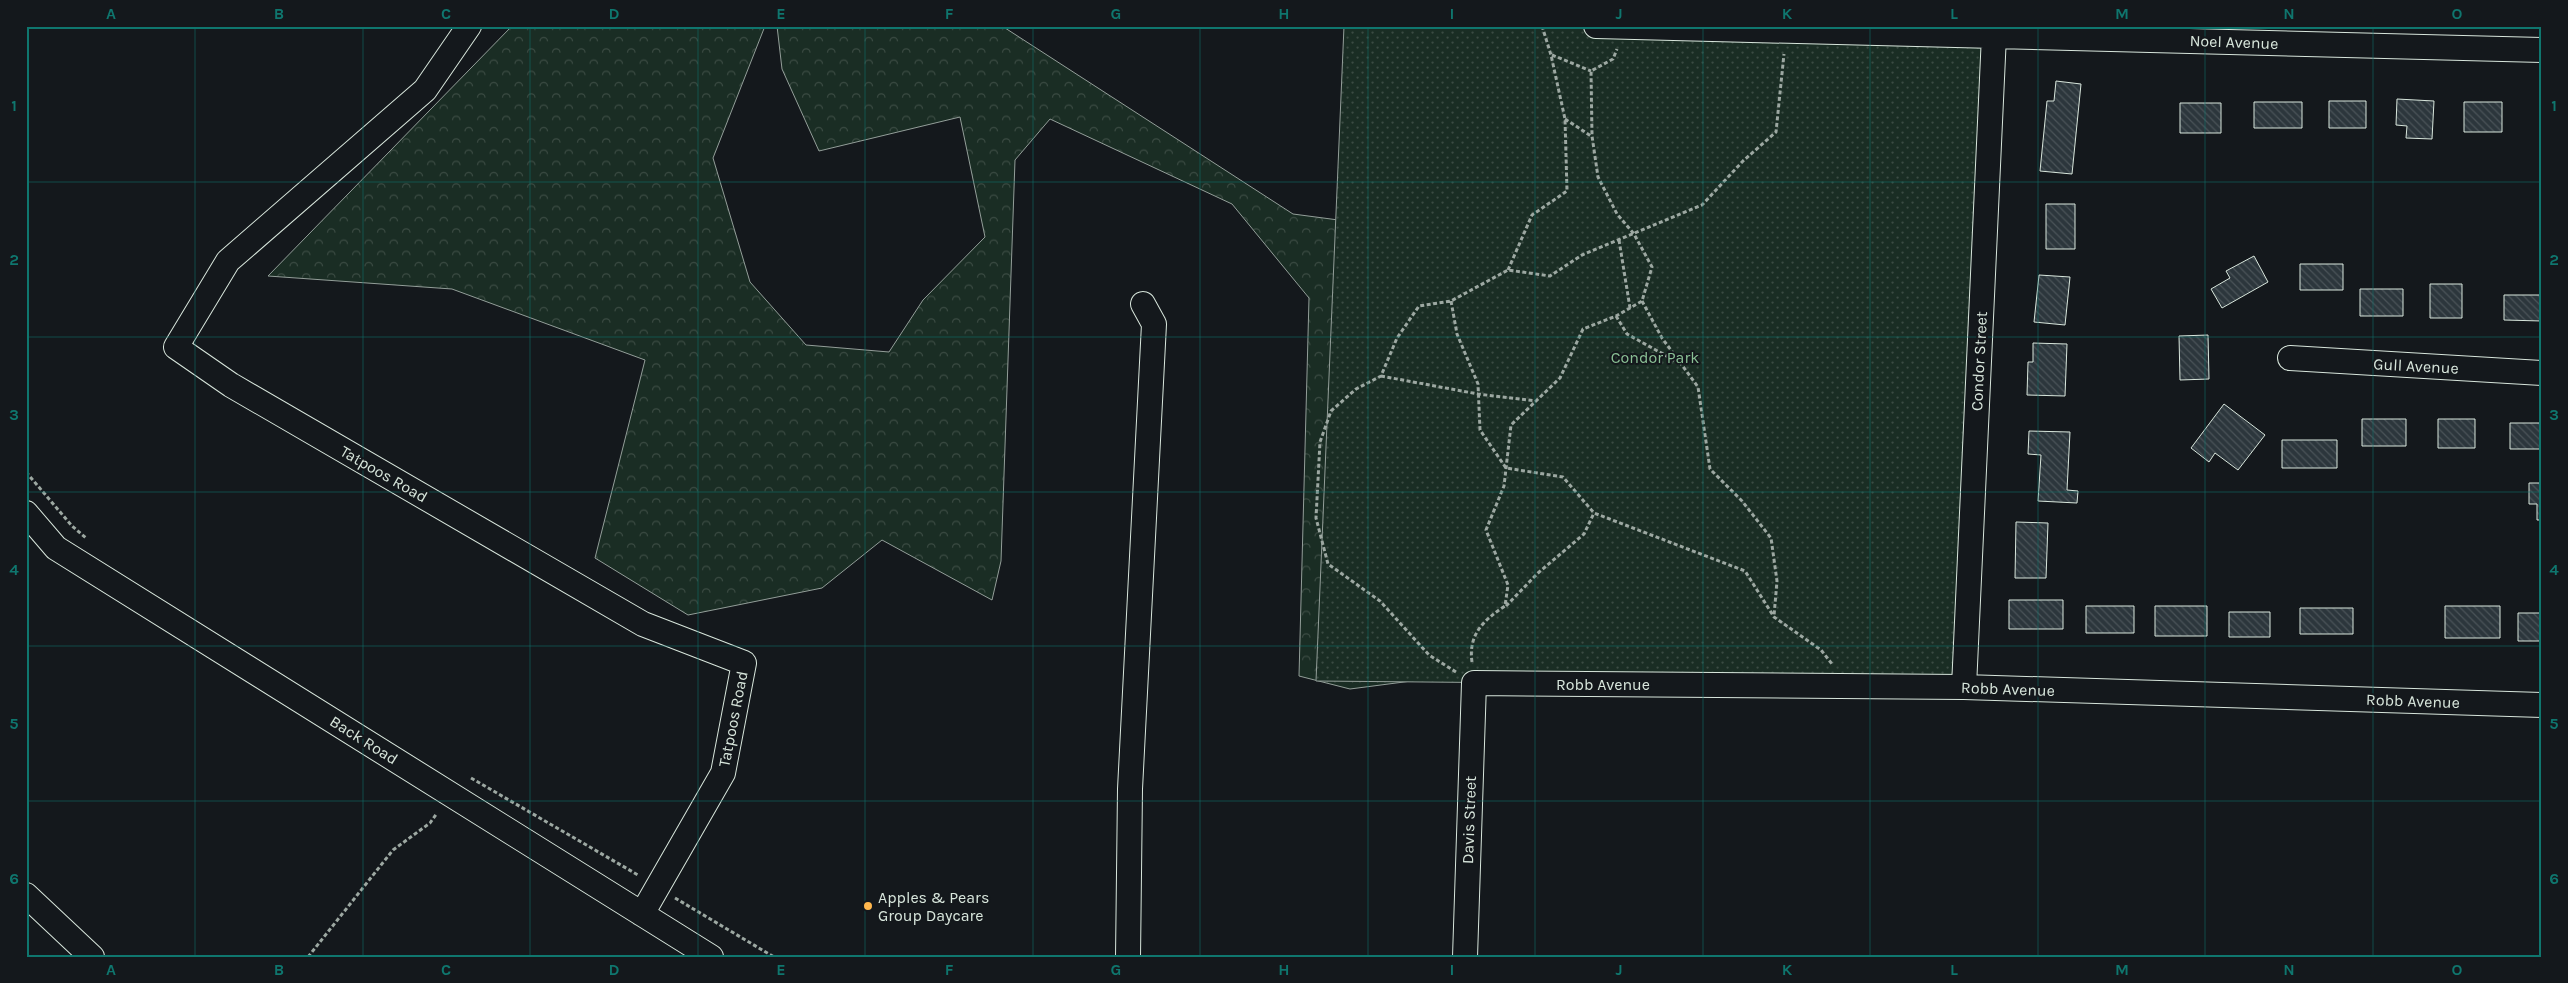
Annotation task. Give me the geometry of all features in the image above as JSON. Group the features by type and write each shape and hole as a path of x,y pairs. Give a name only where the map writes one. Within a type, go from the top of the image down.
{"street":[{"name":"Tatpoos Road","path":"469,26 426,90 228,261 176,347 231,385 643,624 744,663 723,772 659,889 642,914"},
{"name":"Noel Avenue","path":"1596,26 2542,50"},
{"name":"Condor Street","path":"1964,687 1994,35"},
{"path":"1128,957 1130,789 1154,324 1143,304"},
{"name":"Gull Avenue","path":"2290,358 2542,373"},
{"name":"Back Road","path":"26,513 56,548 712,957"},
{"name":"Robb Avenue","path":"1474,683 1964,687 2542,705"},
{"name":"Davis Street","path":"1465,957 1474,683"},
{"path":"26,895 92,957"}],"path":[{"path":"1508,270 1532,215 1567,191 1566,118 1552,55 1542,26"},
{"path":"1590,71 1613,59 1626,27"},
{"path":"1381,376 1397,338 1419,306 1451,301 1508,270 1550,276 1582,255 1702,205 1743,161 1776,132 1785,31"},
{"path":"1552,55 1590,71"},
{"path":"1505,606 1508,585 1486,530 1504,486 1512,425 1560,378 1583,329 1616,316 1642,301 1652,267 1634,234 1617,214 1598,177 1592,136 1590,71"},
{"path":"1566,118 1592,136"},
{"path":"1619,240 1630,308"},
{"path":"1451,301 1458,334 1478,384 1480,430 1506,468 1563,477 1594,513 1745,572 1774,616 1821,650 1849,686"},
{"path":"1642,301 1662,338 1698,387 1710,469 1742,501 1771,538 1777,581 1774,616"},
{"path":"1616,316 1627,334 1683,365"},
{"path":"1474,683 1429,655 1380,601 1328,564 1316,518 1320,442 1331,411 1356,389 1381,376 1478,394 1536,401"},
{"path":"1474,683 1470,650 1482,622 1505,606 1538,572 1584,534 1594,513"},
{"path":"308,957 393,850 430,823 451,794"},
{"path":"659,889 774,957"}],"green space":[{"path":"512,26 765,26 713,158 750,282 806,345 889,352 923,300 985,237 960,117 819,151 782,69 777,26 1002,26 1293,214 1346,221 1450,676 1350,689 1299,676 1309,298 1232,204 1050,119 1015,160 1001,561 992,600 882,540 822,588 688,615 595,558 645,360 452,289 268,276"},
{"name":"Condor Park","path":"1344,26 1596,26 1994,35 1964,687 1316,681"}],"building":[{"path":"2056,81 2081,84 2072,174 2040,171 2047,101 2054,101"},
{"path":"2397,99 2434,101 2432,139 2406,138 2407,126 2396,125"},
{"path":"2329,101 2366,101 2366,128 2329,128"},
{"path":"2254,102 2302,102 2302,128 2254,128"},
{"path":"2464,102 2502,102 2502,132 2464,132"},
{"path":"2180,103 2221,103 2221,133 2180,133"},
{"path":"2046,204 2075,204 2075,249 2046,249"},
{"path":"2254,256 2268,282 2222,308 2211,289 2230,278 2226,271"},
{"path":"2300,264 2343,264 2343,290 2300,290"},
{"path":"2039,275 2070,277 2065,325 2034,322"},
{"path":"2430,284 2462,284 2462,318 2430,318"},
{"path":"2360,289 2403,289 2403,316 2360,316"},
{"path":"2504,295 2542,295 2542,321 2504,320"},
{"path":"2208,335 2209,379 2180,380 2179,336"},
{"path":"2033,343 2067,344 2065,396 2027,395 2028,362 2033,362"},
{"path":"2224,404 2265,435 2238,470 2215,453 2209,462 2191,448"},
{"path":"2362,419 2406,419 2406,446 2362,446"},
{"path":"2438,419 2475,419 2475,448 2438,448"},
{"path":"2510,423 2542,423 2542,449 2510,449"},
{"path":"2029,431 2070,432 2067,490 2078,491 2077,503 2038,501 2041,455 2028,454"},
{"path":"2282,440 2337,440 2337,468 2282,468"},
{"path":"2529,483 2542,483 2542,520 2537,520 2537,504 2529,504"},
{"path":"2016,522 2048,523 2046,578 2015,578"},
{"path":"2009,600 2063,600 2063,629 2009,629"},
{"path":"2086,606 2134,606 2134,633 2086,633"},
{"path":"2155,606 2207,606 2207,636 2155,636"},
{"path":"2445,606 2500,606 2500,638 2445,638"},
{"path":"2300,608 2353,608 2353,634 2300,634"},
{"path":"2229,612 2270,612 2270,637 2229,637"},
{"path":"2518,613 2542,613 2542,641 2518,641"}],"place":[{"name":"Apples & Pears Group Daycare","path":"868,906"}]}
